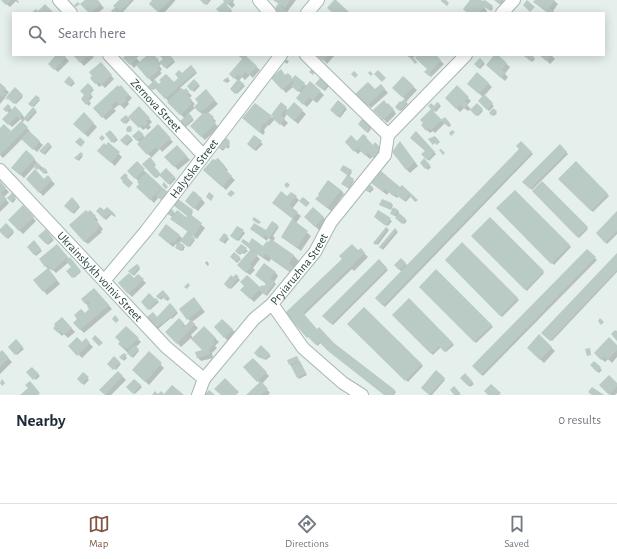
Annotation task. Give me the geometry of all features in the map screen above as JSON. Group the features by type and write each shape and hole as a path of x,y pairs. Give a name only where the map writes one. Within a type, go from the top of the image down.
{"street":[{"path":"59,0 69,12"},
{"path":"259,0 269,12"},
{"path":"308,12 318,0"},
{"path":"503,12 514,0"},
{"name":"Zernova Street","path":"110,56 203,155"},
{"name":"Halytska Street","path":"104,281 146,231 280,56"},
{"path":"307,56 388,135 465,56"},
{"name":"Pryiaruzhna Street","path":"198,395 204,379 254,319 272,304 315,252 332,222 385,155 388,135"},
{"name":"Ukrainskykh voiniv Street","path":"0,170 166,347 204,379"},
{"path":"272,304 302,348 343,383 362,395"}],"building":[{"path":"1,0 11,0 6,5"},
{"path":"85,0 98,0 101,4 92,12 88,12 80,4"},
{"path":"119,0 131,0 128,3 129,4 120,12 113,6"},
{"path":"152,0 170,0 158,12 149,4"},
{"path":"200,0 209,0 205,5"},
{"path":"223,0 233,0 227,5 232,10 230,12 219,12 216,9 224,2"},
{"path":"273,0 290,0 285,8"},
{"path":"334,0 336,0 349,12 332,12 327,8"},
{"path":"441,0 446,0 449,3 447,6"},
{"path":"470,0 485,0 493,6 489,10 484,7 480,12 466,12 463,9"},
{"path":"494,0 502,0 499,4"},
{"path":"527,0 535,7 530,12 523,5"},
{"path":"535,0 555,0 549,8 554,11 547,12 533,2"},
{"path":"78,2 80,4 76,7 74,5"},
{"path":"45,4 53,12 32,12 36,9 38,11"},
{"path":"278,4 288,12 277,12 275,8"},
{"path":"114,8 118,12 112,12 111,11"},
{"path":"55,56 66,57 54,70 48,64"},
{"path":"74,56 88,56 80,63"},
{"path":"125,56 136,56 137,58 130,65 123,58"},
{"path":"146,56 155,56 159,60 157,62 160,66 157,68 159,70 148,79 136,65"},
{"path":"160,56 171,56 174,60 165,68 159,62 163,59"},
{"path":"239,56 246,56 257,66 249,75 246,72 241,77 238,74 234,79 229,74 242,59"},
{"path":"317,56 328,56 323,61"},
{"path":"416,56 437,56 441,60 430,72 432,74 429,76 424,72 427,69 415,58"},
{"path":"493,56 499,56 507,63 502,70 506,73 501,78 486,65"},
{"path":"524,56 533,56 534,57 530,61"},
{"path":"540,56 551,56 546,61"},
{"path":"413,57 417,62 415,64 411,59"},
{"path":"480,58 484,62 478,68 474,64"},
{"path":"101,62 112,75 101,85 98,82 95,84 90,78 92,76 89,72"},
{"path":"191,65 196,71 165,99 154,87 161,82 159,80 166,74 174,82 178,78 175,74 179,70 182,73"},
{"path":"281,69 285,75 288,73 292,77 290,79 292,81 282,90 271,78"},
{"path":"312,69 315,72 313,75 309,72"},
{"path":"378,70 386,78 382,82 374,74"},
{"path":"354,71 358,75 355,78 351,74"},
{"path":"370,71 373,74 371,76 368,73"},
{"path":"477,72 489,83 479,94 467,84"},
{"path":"295,75 305,83 298,92 291,86 294,82 291,80"},
{"path":"69,76 74,81 69,86 64,82"},
{"path":"403,76 414,86 403,98 392,88"},
{"path":"228,77 229,79 224,82 223,80"},
{"path":"320,78 328,84 323,90 315,84"},
{"path":"194,79 199,84 191,91 187,86"},
{"path":"238,79 244,84 235,94 230,89"},
{"path":"155,80 158,83 151,90 148,86"},
{"path":"310,81 321,91 313,100 309,97 303,105 296,98"},
{"path":"368,82 375,89 381,84 385,89 367,106 355,94"},
{"path":"0,83 6,88 3,92 6,93 3,97 0,95"},
{"path":"88,83 93,88 90,92 92,95 88,99 90,101 86,105 81,99 84,95 80,91"},
{"path":"118,85 119,87 121,85 129,95 125,98 127,100 120,106 116,101 111,105 113,107 102,118 93,108"},
{"path":"457,85 469,97 464,101 468,104 464,109 460,105 456,109 445,98"},
{"path":"15,87 23,95 14,104 6,97"},
{"path":"182,88 184,90 186,88 189,92 187,94 192,100 190,102 192,104 180,115 167,102"},
{"path":"206,89 215,100 204,110 203,109 199,112 194,107 198,103 195,99"},
{"path":"484,94 493,103 487,110 478,101"},
{"path":"36,95 40,98 32,107 28,104"},
{"path":"404,99 407,102 399,111 395,107"},
{"path":"338,100 346,107 338,117 330,110"},
{"path":"384,100 394,110 383,120 373,110"},
{"path":"281,102 287,107 281,115 285,119 280,125 272,118 273,116 271,115"},
{"path":"294,102 303,110 294,121 285,113"},
{"path":"437,102 440,104 434,112 442,120 431,130 429,128 426,131 421,125 423,123 420,120 431,109 428,106 431,103 434,106"},
{"path":"255,103 272,116 265,124 264,123 261,126 262,128 259,132 242,118"},
{"path":"477,103 483,109 476,116 470,110"},
{"path":"8,104 11,107 6,112 3,109"},
{"path":"15,106 23,115 19,119 17,116 8,125 2,119"},
{"path":"139,106 150,118 146,121 148,123 144,127 142,125 139,128 129,118 124,124 120,120 126,115 128,117"},
{"path":"33,107 36,110 26,121 23,119"},
{"path":"493,108 497,111 492,116 489,113"},
{"path":"84,112 94,123 84,134 73,124"},
{"path":"204,112 206,114 208,112 214,117 212,119 216,123 201,137 190,126"},
{"path":"189,113 193,118 184,127 179,122"},
{"path":"445,117 450,123 447,126 441,120"},
{"path":"362,119 371,127 366,132 358,124"},
{"path":"21,121 28,127 0,155 0,128 4,124 11,131"},
{"path":"158,124 171,138 158,150 156,147 147,155 137,144"},
{"path":"128,126 131,126 131,132 127,132 126,129"},
{"path":"110,130 117,138 112,143 105,134"},
{"path":"139,130 144,135 137,141 132,136"},
{"path":"452,130 455,132 451,136 449,133"},
{"path":"29,131 40,141 33,150 21,139"},
{"path":"416,131 435,152 427,160 421,154 425,151 410,138"},
{"path":"127,134 132,138 125,145 120,140"},
{"path":"363,134 373,145 375,142 379,146 377,148 381,151 375,159 368,153 366,156 357,148 354,152 345,142 351,135 357,141"},
{"path":"102,135 105,138 102,141 99,138"},
{"path":"254,135 262,141 254,150 247,144"},
{"path":"435,136 440,142 437,145 435,143 433,145 428,139"},
{"path":"80,137 85,142 81,147 75,142"},
{"path":"225,137 230,141 226,148 225,147 222,150 217,147"},
{"path":"400,141 415,162 406,170 392,152"},
{"path":"521,141 532,152 383,306 375,298 519,149 516,146"},
{"path":"48,142 51,145 43,154 39,151"},
{"path":"108,142 120,152 111,163 97,151 104,143 106,145"},
{"path":"560,144 567,152 530,189 522,182"},
{"path":"177,145 187,156 174,167 164,157"},
{"path":"441,149 445,153 443,155 439,150"},
{"path":"26,150 35,159 20,175 11,168"},
{"path":"81,152 83,154 77,160 74,158"},
{"path":"150,157 155,163 153,165 160,173 155,178 142,164"},
{"path":"218,158 225,166 224,168 232,176 222,187 203,170 213,159 215,160"},
{"path":"424,158 430,165 425,169 420,163"},
{"path":"137,161 145,169 135,179 127,171"},
{"path":"576,161 608,194 591,211 558,179"},
{"path":"37,162 41,166 37,170 33,166"},
{"path":"343,165 352,170 348,175 354,179 348,188 341,184 347,175 340,170"},
{"path":"43,167 47,170 44,174 40,170"},
{"path":"166,168 175,177 168,184 159,175"},
{"path":"35,169 44,179 48,175 52,180 39,193 26,179"},
{"path":"381,171 400,187 402,185 418,200 415,202 409,195 404,201 395,194 393,196 385,189 383,192 371,183"},
{"path":"146,172 162,187 150,200 136,187 139,184 137,182"},
{"path":"125,173 133,183 129,188 120,178"},
{"path":"328,180 341,190 327,208 315,199"},
{"path":"0,181 6,188 1,193 7,199 0,206"},
{"path":"542,181 588,227 577,237 532,191"},
{"path":"164,182 168,187 166,189 162,185"},
{"path":"287,182 290,185 287,188 284,185"},
{"path":"369,184 373,187 368,192 364,189"},
{"path":"162,187 168,192 161,200 156,196"},
{"path":"231,190 235,193 231,197 227,194"},
{"path":"515,190 570,245 551,264 496,208"},
{"path":"193,191 202,198 194,209 185,201"},
{"path":"281,191 287,196 291,192 297,196 289,205 298,212 293,219 272,203"},
{"path":"209,192 214,196 211,201 206,197"},
{"path":"12,193 16,197 11,202 7,198"},
{"path":"72,197 79,205 72,213 64,206"},
{"path":"303,197 310,203 306,207 299,201"},
{"path":"178,199 193,210 190,214 202,223 194,236 170,219 177,210 186,217 187,216 173,205"},
{"path":"382,199 392,203 390,209 379,205"},
{"path":"23,205 34,217 19,231 8,220"},
{"path":"100,207 104,210 107,207 115,214 113,216 110,213 104,219 96,211"},
{"path":"313,207 324,217 315,227 304,217"},
{"path":"393,207 398,210 395,216 390,214"},
{"path":"171,209 174,211 171,216 167,214"},
{"path":"86,210 88,212 90,210 96,216 94,218 100,225 98,227 99,228 84,242 69,225"},
{"path":"378,210 391,218 386,226 374,217"},
{"path":"617,211 617,231 605,243 596,233"},
{"path":"399,213 406,219 402,224 395,218"},
{"path":"254,217 261,222 259,224 252,220"},
{"path":"490,217 544,271 525,290 471,236"},
{"path":"292,219 308,231 297,248 281,237"},
{"path":"272,221 278,225 269,238 265,235 263,238 250,229 254,223 266,230"},
{"path":"6,223 14,231 6,238 0,232 0,229"},
{"path":"166,224 180,235 174,243 172,241 170,244 158,235"},
{"path":"237,226 244,230 237,241 230,236"},
{"path":"386,227 388,228 376,245 373,243"},
{"path":"395,228 397,230 381,249 379,247"},
{"path":"46,229 53,238 46,244 38,236"},
{"path":"187,232 195,238 188,247 180,241"},
{"path":"224,233 228,236 223,243 219,240"},
{"path":"252,238 263,246 271,239 294,255 289,264 295,268 292,273 265,254 263,257 241,242 243,239 249,243"},
{"path":"34,240 41,249 34,255 27,247"},
{"path":"178,242 184,245 181,251 175,248"},
{"path":"462,242 518,298 500,316 445,260"},
{"path":"57,244 68,257 52,271 47,265 45,267 39,259"},
{"path":"241,244 247,248 242,254 240,252 238,254 235,251"},
{"path":"352,244 358,250 361,248 365,253 303,313 317,329 319,327 334,343 395,390 392,395 384,395 328,351 319,342 316,345 308,337 307,338 285,313 342,259 339,256"},
{"path":"251,249 258,255 250,264 252,266 246,273 237,265"},
{"path":"587,249 596,257 481,375 472,366"},
{"path":"234,252 240,257 236,262 230,257"},
{"path":"617,253 617,270 550,341 541,333"},
{"path":"70,257 81,271 72,278 66,271 71,267 66,261"},
{"path":"401,258 406,263 399,270 394,265"},
{"path":"379,259 387,268 331,324 322,316"},
{"path":"264,263 276,272 270,278 275,282 265,295 259,290 250,299 240,290 244,286 240,282 247,275 260,287 262,285 264,286 266,284 255,275"},
{"path":"137,264 140,267 132,275 128,271"},
{"path":"48,268 57,280 43,292 33,280"},
{"path":"436,269 492,325 474,342 419,287"},
{"path":"129,273 134,278 138,274 144,279 128,294 118,283"},
{"path":"236,274 239,277 229,289 224,284 231,275 233,277"},
{"path":"188,283 190,285 187,289 184,287"},
{"path":"94,288 109,305 80,330 73,323 77,319 74,315 81,309 85,313 89,309 87,306 90,303 88,301 85,304 81,299"},
{"path":"163,290 169,297 165,300 162,296 159,299 156,296"},
{"path":"149,293 158,300 148,310 141,302"},
{"path":"194,297 202,308 187,320 179,309"},
{"path":"409,298 453,343 444,352 439,346 431,354 392,315"},
{"path":"170,303 177,311 163,324 162,323 156,328 147,317 153,312 157,317"},
{"path":"364,307 422,364 405,381 347,324"},
{"path":"115,315 119,320 116,323 112,319"},
{"path":"62,317 72,328 64,335 60,331 58,333 53,328 55,326 54,324"},
{"path":"179,318 184,323 182,325 184,327 191,320 195,324 177,344 165,332"},
{"path":"600,318 604,322 601,325 598,321"},
{"path":"222,319 233,329 224,338 214,327"},
{"path":"126,326 139,338 127,349 126,347 124,349 118,344 120,342 115,337"},
{"path":"204,326 216,338 213,342 215,343 209,349 210,354 197,358 195,352 202,350 191,339"},
{"path":"615,330 617,331 617,341 611,334"},
{"path":"539,334 552,347 540,360 527,348"},
{"path":"95,335 103,343 99,346 92,339"},
{"path":"77,337 82,342 86,338 90,343 77,356 68,346"},
{"path":"609,337 617,345 617,350 608,360 604,357 601,360 594,353"},
{"path":"16,339 23,347 15,355 8,347"},
{"path":"134,345 139,349 131,357 127,353"},
{"path":"261,345 270,354 264,360 261,356 259,358 254,353"},
{"path":"590,348 591,355 587,356 585,349"},
{"path":"2,350 9,358 0,367 0,352"},
{"path":"149,351 162,363 145,382 132,370"},
{"path":"124,353 127,355 122,360 119,357"},
{"path":"114,356 120,362 113,370 107,364"},
{"path":"297,356 299,361 289,365 287,360"},
{"path":"253,358 267,372 257,382 243,367"},
{"path":"300,361 306,373 297,378 291,366"},
{"path":"594,361 601,367 597,372 590,365"},
{"path":"32,367 39,374 33,380 26,372"},
{"path":"436,370 445,378 429,395 421,388"},
{"path":"118,371 123,376 105,395 99,390"},
{"path":"83,372 89,377 82,384 77,379"},
{"path":"465,373 473,382 468,386 460,378"},
{"path":"609,375 617,383 617,386 609,395 599,385"},
{"path":"225,378 239,392 236,395 221,395 214,389"},
{"path":"2,379 5,383 2,386 0,383"},
{"path":"134,379 141,385 133,394 126,387"},
{"path":"30,381 40,393 38,395 20,395 28,388 25,385"},
{"path":"261,381 268,389 261,395 246,395"},
{"path":"491,384 501,393 499,395 488,395 484,391"},
{"path":"172,385 184,395 152,395 155,391 158,394 161,391 164,394"},
{"path":"454,386 461,394 454,395 450,390"},
{"path":"592,387 604,395 592,395 588,392"},
{"path":"209,390 215,395 204,395"}]}
